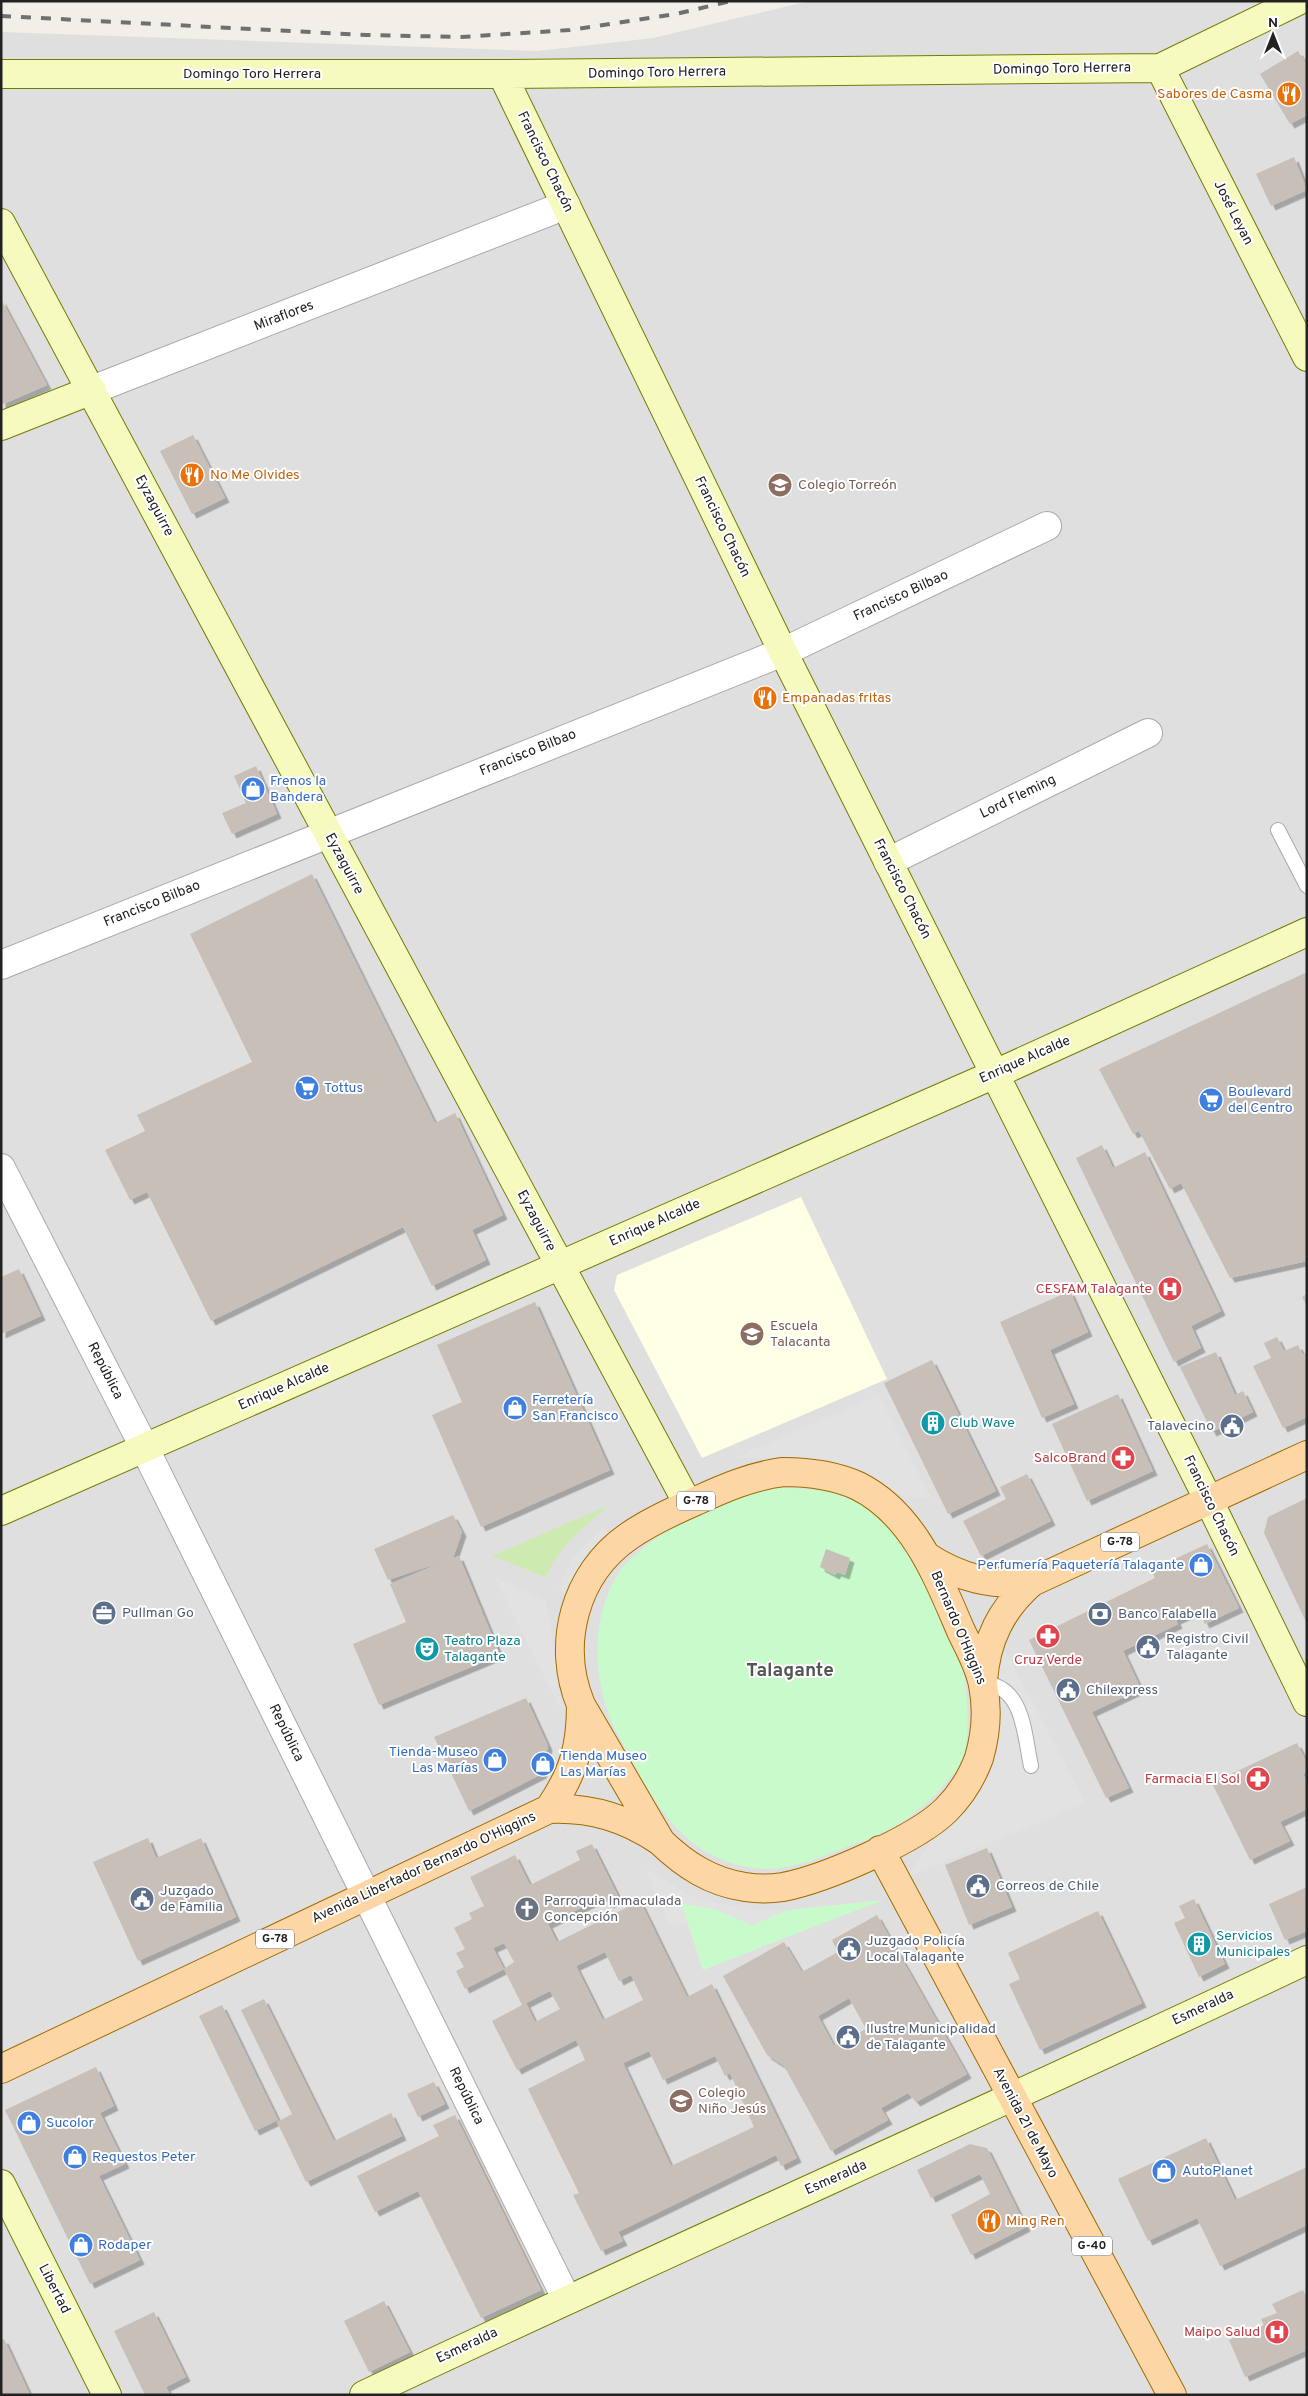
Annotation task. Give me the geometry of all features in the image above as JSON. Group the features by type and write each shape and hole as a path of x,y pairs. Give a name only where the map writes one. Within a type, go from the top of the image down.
{"main road":[{"name":"G-78","path":"983,1682 989,1644 996,1626 1018,1595 1032,1582 1307,1455"},
{"name":"Bernardo O'Higgins","path":"803,1472 823,1475 859,1487 880,1501 898,1518 926,1556 983,1682 986,1728 978,1759 966,1786 947,1810 933,1822 880,1850 803,1883 763,1888 728,1884 688,1865 661,1842 582,1705 572,1681 569,1650 574,1610 586,1583 598,1566 627,1537 688,1504 731,1485 767,1474 803,1472"},
{"name":"G-78","path":"926,1556 941,1566 976,1580 1013,1584 1032,1582"},
{"name":"Avenida Libertador Bernardo O'Higgins","path":"549,1809 563,1788 574,1766 579,1743 582,1705"},
{"name":"Avenida Libertador Bernardo O'Higgins","path":"1,2069 549,1809 566,1808 600,1813 642,1830 661,1842"},
{"name":"Avenida 21 de Mayo","path":"880,1850 1172,2395"}],"street":[{"name":"Domingo Toro Herrera","path":"1,74 502,74 1160,68 1298,1"},
{"name":"José Leyan","path":"1160,68 1307,358"},
{"name":"Francisco Chacón","path":"502,74 783,652 1209,1501 1307,1702"},
{"name":"Miraflores","path":"1,426 566,205"},
{"name":"Eyzaguirre","path":"1,223 688,1504"},
{"name":"Francisco Bilbao","path":"1,965 328,832 783,652 1048,526"},
{"name":"Lord Fleming","path":"888,862 1148,733"},
{"name":"Enrique Alcalde","path":"1,1511 995,1074 1307,932"},
{"name":"República","path":"1,1168 144,1449 567,2300"},
{"name":"Esmeralda","path":"364,2395 567,2300 1012,2098 1307,1960"},
{"name":"Libertad","path":"4,2194 107,2395"}],"lane":[{"path":"1278,830 1307,886"},
{"path":"983,1682 1003,1688 1015,1700 1031,1766"}],"shaded area":[{"path":"810,1 1307,1 1307,2395 1,2395 1,405 47,385 1,299 1,32 537,51 653,38"},
{"name":"Escuela Talacanta","path":"801,1197 887,1379 702,1458 614,1290 617,1275"},
{"path":"879,1395 931,1499 904,1497 849,1465 796,1457 734,1458"},
{"path":"603,1527 607,1532 593,1548 564,1594 558,1589 574,1556"},
{"path":"495,1577 547,1601 562,1712"},
{"path":"1003,1647 1086,1803 906,1878 935,1836 991,1763 998,1740 1001,1715 1001,1690 996,1665"},
{"path":"644,1868 695,1898 749,1909 787,1910 752,1925 715,1909 681,1903 688,1926 668,1922"}],"green space":[{"path":"768,1488 818,1490 841,1495 865,1506 890,1526 918,1567 958,1647 964,1673 968,1722 965,1752 960,1766 931,1799 910,1816 873,1837 819,1858 791,1866 762,1869 727,1862 709,1853 693,1843 678,1830 666,1815 644,1782 612,1721 602,1689 597,1653 598,1636 605,1601 621,1569 627,1563 653,1540 683,1520 715,1505"},
{"path":"609,1505 565,1546 546,1577 492,1556"},
{"path":"883,1900 703,1970 681,1903 715,1909 752,1925 787,1910"}],"building":[{"name":"Sabores de Casma","path":"1298,51 1307,65 1307,115 1290,124 1260,74"},
{"path":"1294,157 1307,190 1271,206 1256,174"},
{"path":"1,299 47,385 1,405"},
{"name":"No Me Olvides","path":"193,435 225,498 192,514 160,451"},
{"name":"Frenos la Bandera","path":"256,766 277,814 232,834 222,813 246,803 234,776"},
{"name":"Tottus","path":"312,874 435,1123 455,1113 503,1215 472,1230 486,1260 432,1286 403,1227 211,1321 147,1192 130,1200 105,1150 145,1131 137,1115 252,1062 190,934"},
{"name":"Boulevard del Centro","path":"1307,972 1307,1261 1230,1278 1181,1183 1170,1189 1139,1131 1133,1134 1099,1069"},
{"path":"1102,1145 1113,1168 1145,1152 1221,1311 1191,1326 1201,1348 1174,1362 1076,1158"},
{"path":"19,1269 41,1316 1,1334 1,1277"},
{"path":"1070,1291 1088,1332 1050,1350 1074,1404 1042,1418 1000,1322"},
{"path":"1307,1294 1307,1306 1302,1297"},
{"name":"Ferretería San Francisco","path":"535,1302 610,1470 481,1527 432,1415 462,1402 437,1345"},
{"path":"1277,1337 1284,1351 1298,1345 1303,1355 1307,1353 1307,1417 1283,1428 1253,1366 1271,1358 1264,1343"},
{"path":"1216,1352 1235,1395 1243,1391 1253,1412 1212,1432 1180,1367"},
{"name":"Club Wave","path":"932,1360 996,1491 948,1514 884,1383"},
{"path":"1118,1394 1153,1471 1087,1501 1052,1424"},
{"path":"1027,1474 1051,1521 981,1556 963,1521 1006,1499 1000,1487"},
{"path":"1307,1498 1307,1624 1264,1533 1268,1517"},
{"path":"453,1515 462,1532 453,1558 459,1556 500,1655 379,1705 353,1644 406,1622 390,1584 445,1561 388,1580 374,1549"},
{"path":"1207,1544 1239,1608 1205,1624 1198,1610 1176,1620 1178,1624 1123,1651 1141,1689 1092,1712 1129,1788 1106,1798 1029,1640 1155,1578 1151,1570"},
{"path":"826,1549 850,1558 845,1575 837,1572 835,1575 820,1567"},
{"name":"Tienda-Museo Las Marías","path":"526,1698 548,1746 542,1774 469,1811 434,1737"},
{"path":"1297,1743 1307,1763 1307,1772 1303,1774 1307,1782 1307,1809 1280,1822 1290,1841 1250,1860 1212,1783"},
{"name":"Juzgado de Familia","path":"148,1838 156,1858 201,1838 236,1917 138,1961 93,1862"},
{"path":"592,1844 619,1898 609,1904 605,1896 548,1924 557,1942 640,1901 687,1997 712,1984 797,2158 781,2166 776,2155 618,2232 623,2241 601,2251 573,2195 579,2193 528,2089 585,2060 576,2040 517,2070 492,2021 522,2005 504,1969 465,1989 456,1971 464,1967 456,1953 465,1949 454,1928 472,1919 469,1913 484,1906 470,1877 515,1855 530,1885 580,1860 576,1851","holes":["504,1943 514,1962 504,1969 493,1948","605,1952 619,1981 631,1975 643,2000 603,2020 576,1966","550,1991 560,2009 535,2022 526,2003","649,2051 663,2080 715,2056 725,2076 730,2073 754,2127 671,2166 623,2063"]},
{"name":"Correos de Chile","path":"987,1848 1012,1907 969,1925 945,1865"},
{"path":"1307,1887 1307,1931 1285,1940 1269,1904"},
{"name":"Servicios Municipales","path":"1194,1899 1225,1964 1199,1977 1174,1923 1185,1918 1179,1906"},
{"path":"1098,1911 1142,2003 1040,2050 1009,1984 1020,1979 1008,1953"},
{"path":"877,1915 967,2074 916,2102 908,2093 881,2108 888,2120 831,2151 784,2066 767,2055 723,1976 784,1942 802,1972 838,1952 832,1940","holes":["849,1998 866,2029 834,2046 818,2016"]},
{"path":"264,1999 334,2141 391,2113 402,2136 306,2182 277,2122 292,2114 241,2010"},
{"path":"222,2005 278,2120 255,2131 199,2016"},
{"path":"96,2067 114,2106 100,2113 125,2164 99,2176 140,2260 90,2284 5,2110"},
{"path":"434,2082 445,2104 418,2117 407,2094"},
{"path":"455,2115 541,2290 481,2318 418,2191 375,2212 357,2176 439,2136 433,2125"},
{"path":"1206,2138 1235,2200 1307,2167 1307,2225 1220,2266 1197,2218 1148,2241 1118,2179"},
{"path":"970,2144 987,2148 1026,2227 971,2255 951,2215 990,2194 980,2174 931,2198 917,2170"},
{"name":"Maipo Salud","path":"1303,2290 1307,2298 1307,2350 1245,2377 1229,2340 1264,2325 1261,2319 1277,2313 1272,2304"},
{"path":"384,2301 410,2352 369,2372 344,2321"},
{"path":"154,2312 186,2377 166,2387 170,2395 145,2395 114,2331"},
{"path":"4,2339 30,2395 1,2395 1,2340"}],"railway":[{"path":"1,16 366,35 461,37 570,30 676,14 731,1"}],"place":[{"name":"Sabores de Casma","path":"1289,94"},
{"name":"No Me Olvides","path":"192,475"},
{"name":"Colegio Torreón","path":"780,485"},
{"name":"Empanadas fritas","path":"765,698"},
{"name":"Frenos la Bandera","path":"253,789"},
{"name":"Tottus","path":"307,1088"},
{"name":"Boulevard del Centro","path":"1211,1100"},
{"name":"CESFAM Talagante","path":"1170,1289"},
{"name":"Escuela Talacanta","path":"752,1334"},
{"name":"Ferretería San Francisco","path":"515,1408"},
{"name":"Club Wave","path":"933,1423"},
{"name":"Talavecino","path":"1232,1426"},
{"name":"SalcoBrand","path":"1123,1458"},
{"name":"Perfumería Paquetería Talagante","path":"1201,1565"},
{"name":"Pullman Go","path":"104,1613"},
{"name":"Banco Falabella","path":"1100,1614"},
{"name":"Cruz Verde","path":"1048,1636"},
{"name":"Registro Civil Talagante","path":"1148,1647"},
{"name":"Teatro Plaza Talagante","path":"427,1649"},
{"name":"Chilexpress","path":"1068,1690"},
{"name":"Tienda-Museo Las Marías","path":"495,1760"},
{"name":"Tienda Museo Las Marías","path":"543,1764"},
{"name":"Farmacia El Sol","path":"1258,1779"},
{"name":"Correos de Chile","path":"978,1886"},
{"name":"Juzgado de Familia","path":"142,1899"},
{"name":"Parroquia Inmaculada Concepción","path":"527,1909"},
{"name":"Servicios Municipales","path":"1199,1944"},
{"name":"Juzgado Policía Local Talagante","path":"849,1949"},
{"name":"Ilustre Municipalidad de Talagante","path":"848,2037"},
{"name":"Colegio Niño Jesús","path":"681,2101"},
{"name":"Sucolor","path":"29,2123"},
{"name":"Requestos Peter","path":"75,2157"},
{"name":"AutoPlanet","path":"1164,2171"},
{"name":"Ming Ren","path":"989,2221"},
{"name":"Rodaper","path":"81,2245"},
{"name":"Maipo Salud","path":"1277,2332"}],"district":[{"name":"Talagante","path":"790,1671"}]}
